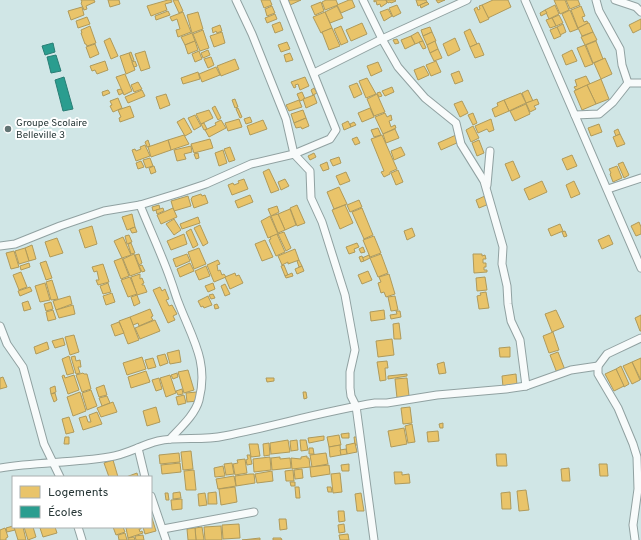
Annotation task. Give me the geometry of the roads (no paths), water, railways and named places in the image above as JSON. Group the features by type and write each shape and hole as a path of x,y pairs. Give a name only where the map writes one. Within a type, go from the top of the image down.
{"street":[{"path":"236,0 252,34 286,119 294,154 310,171 311,198 322,222 338,269 355,350 350,372 350,388 351,396 356,406 374,540"},
{"path":"0,246 15,244 54,228 104,211 140,205 206,184 251,164 294,154 330,139 336,130 284,0"},
{"path":"363,0 382,39 398,67 425,98 456,123 461,144 484,181 502,247 502,264 507,286 508,304 511,321 520,340 526,386"},
{"path":"314,73 382,39 467,0"},
{"path":"525,0 641,268"},
{"path":"596,0 599,11 620,49 622,65 628,83"},
{"path":"615,0 636,7 641,12"},
{"path":"575,115 599,114 613,102 628,83"},
{"path":"628,83 641,83"},
{"path":"486,190 490,152"},
{"path":"608,189 641,178"},
{"path":"140,205 171,280 178,303 198,347 201,362 202,374 199,401 194,411 170,440"},
{"path":"0,326 3,345 23,368 31,393 41,437 60,476"},
{"path":"635,540 633,524 638,503 637,457 618,408 598,374 598,366 607,354 641,338"},
{"path":"0,468 109,457 126,454 157,441 203,439 224,436 299,418 375,403 387,403 437,395 526,386 571,370 598,366"},
{"path":"138,448 145,476"},
{"path":"152,499 166,540"},
{"path":"163,529 254,512"},
{"path":"78,528 82,540"}],"place":[{"name":"Groupe Scolaire Belleville 3","path":"8,129"}]}
